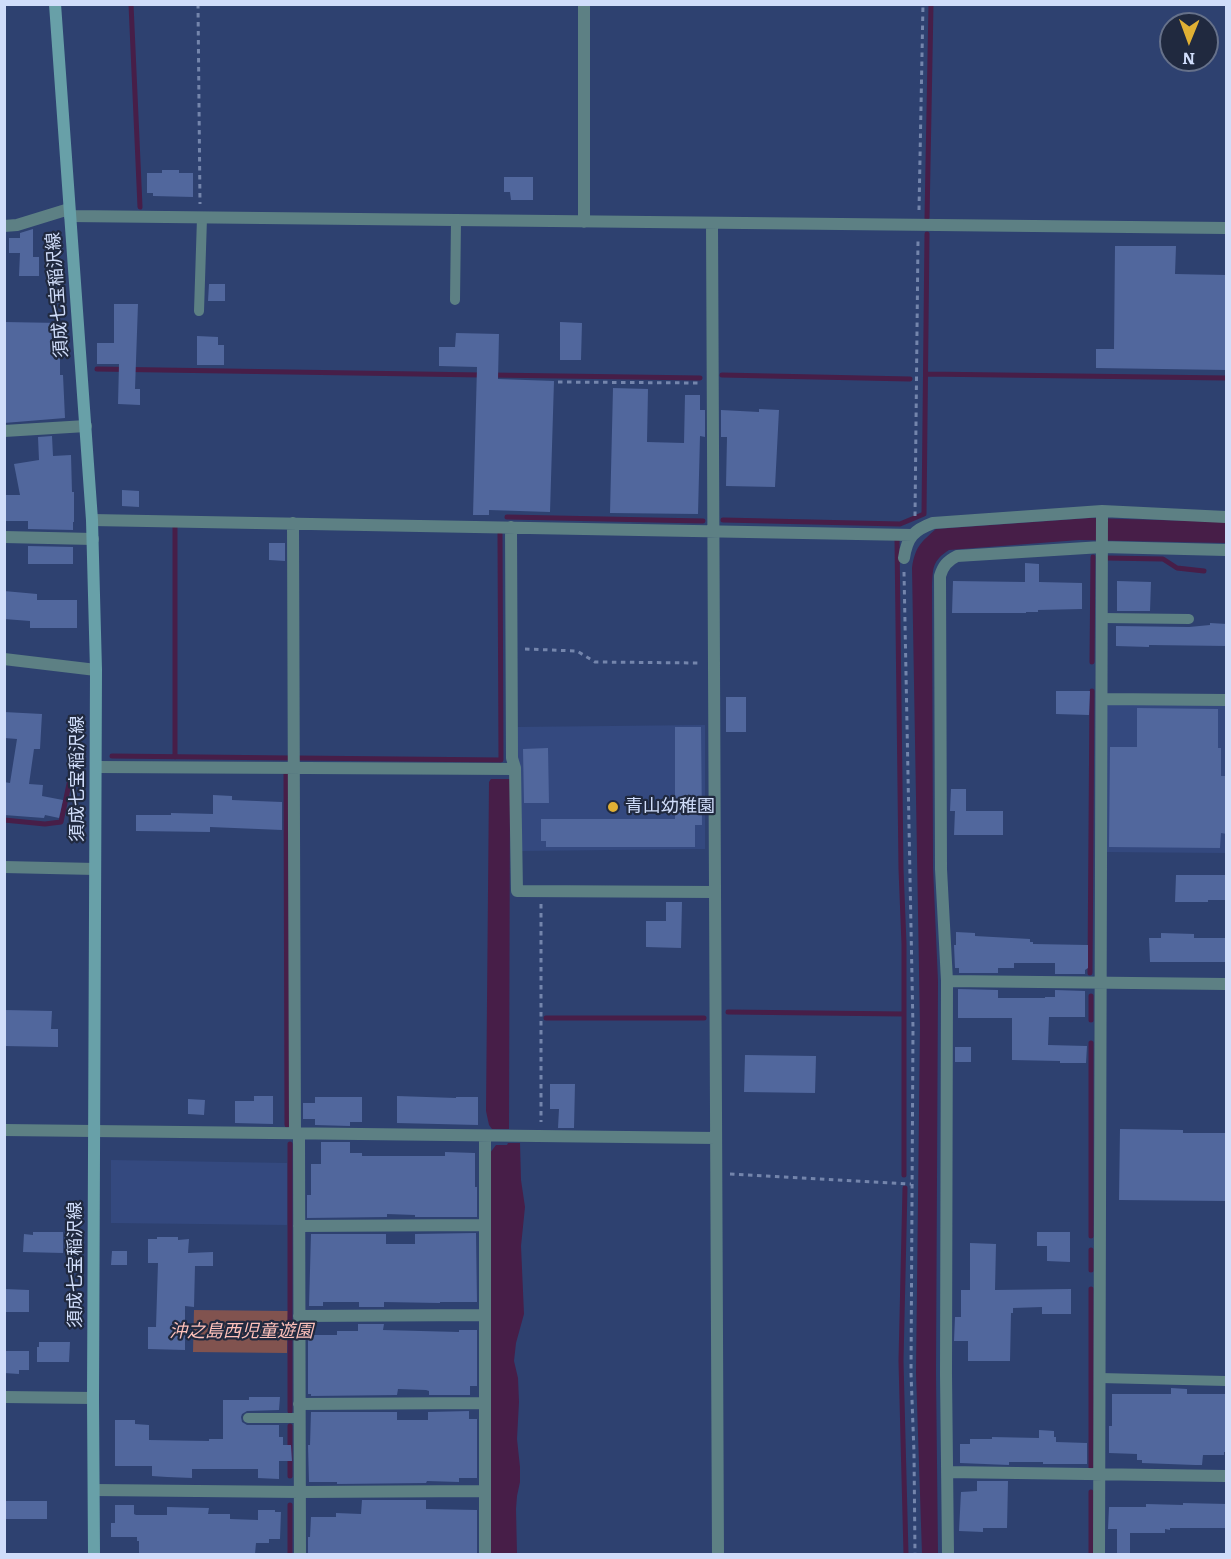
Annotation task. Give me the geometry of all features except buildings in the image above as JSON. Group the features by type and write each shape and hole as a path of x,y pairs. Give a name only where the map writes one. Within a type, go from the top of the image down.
{"main road":[{"name":"須成七宝稲沢線","path":"55,4 93,539 96,670 94,1554"}],"street":[{"path":"584,4 584,222"},
{"path":"4,226 69,213 201,218 1227,228"},
{"path":"712,223 718,1554"},
{"path":"4,431 86,426"},
{"path":"904,558 906,544 912,534 933,523 1102,514 1227,517"},
{"path":"1100,1554 1102,514"},
{"path":"92,520 912,534"},
{"path":"293,523 300,1554"},
{"path":"511,527 512,758 515,769 517,891 715,892"},
{"path":"4,537 93,539"},
{"path":"948,1554 945,1374 947,981 941,869 940,576 942,567 948,560 957,556 1102,544 1227,550"},
{"path":"4,659 96,670"},
{"path":"1102,699 1227,700"},
{"path":"96,767 515,769"},
{"path":"4,867 95,869"},
{"path":"947,981 1227,984"},
{"path":"4,1130 716,1138"},
{"path":"485,1136 485,1554"},
{"path":"299,1227 485,1225"},
{"path":"299,1316 485,1315"},
{"path":"4,1397 93,1398"},
{"path":"299,1404 485,1403"},
{"path":"947,1472 1227,1476"},
{"path":"94,1490 485,1491"}],"lane":[{"path":"199,310 201,218"},
{"path":"455,300 456,221"},
{"path":"1102,618 1189,619"},
{"path":"1100,1378 1227,1381"},
{"path":"248,1418 299,1418"}],"path":[{"path":"198,4 201,218"},
{"path":"914,515 923,4"},
{"path":"558,382 713,383"},
{"path":"904,558 913,1028 910,1373 915,1554"},
{"path":"512,649 577,651 595,662 714,663"},
{"path":"541,892 541,1136"},
{"path":"716,1174 911,1184"}],"shaded area":[{"path":"1090,518 1226,522 1226,543 1079,540 949,550 939,558 933,570 933,868 938,981 936,1373 938,1554 922,1554 916,1373 920,1027 912,568 920,546 936,529"},
{"path":"1110,703 1226,704 1226,853 1104,852 1105,708"},
{"name":"青山幼稚園","path":"705,725 705,849 521,851 516,727"},
{"path":"491,779 510,779 509,1129 492,1129 486,1111 489,782"},
{"path":"508,1143 520,1143 521,1180 525,1207 521,1246 524,1314 514,1361 518,1378 519,1402 517,1439 520,1482 516,1509 517,1554 490,1554 490,1153 496,1145 507,1145"},
{"path":"111,1160 287,1163 287,1225 111,1223"}],"green space":[{"name":"沖之島西児童遊園","path":"194,1310 288,1311 287,1353 193,1352"}],"waterway":[{"path":"131,4 140,207"},
{"path":"927,218 931,4"},
{"path":"723,520 900,524 924,514 927,234"},
{"path":"97,369 482,375"},
{"path":"926,374 1226,378"},
{"path":"491,375 700,378"},
{"path":"722,375 910,379"},
{"path":"507,517 703,521"},
{"path":"175,526 175,757"},
{"path":"297,758 501,760 500,534"},
{"path":"897,539 904,944 904,1175"},
{"path":"1092,662 1093,557"},
{"path":"1107,558 1163,559 1177,568 1204,571"},
{"path":"1090,973 1092,691"},
{"path":"112,756 289,758"},
{"path":"4,820 45,824 61,822 73,765 76,761"},
{"path":"286,774 287,1125"},
{"path":"1091,996 1091,1020"},
{"path":"728,1012 904,1014"},
{"path":"546,1018 704,1018"},
{"path":"1091,1043 1091,1236"},
{"path":"290,1144 290,1327"},
{"path":"905,1188 901,1361 906,1554"},
{"path":"1091,1250 1091,1270"},
{"path":"1091,1289 1091,1467"},
{"path":"290,1337 290,1411"},
{"path":"290,1426 290,1476"},
{"path":"1091,1492 1091,1554"},
{"path":"290,1505 290,1554"}],"place":[{"name":"青山幼稚園","path":"613,807"}]}
